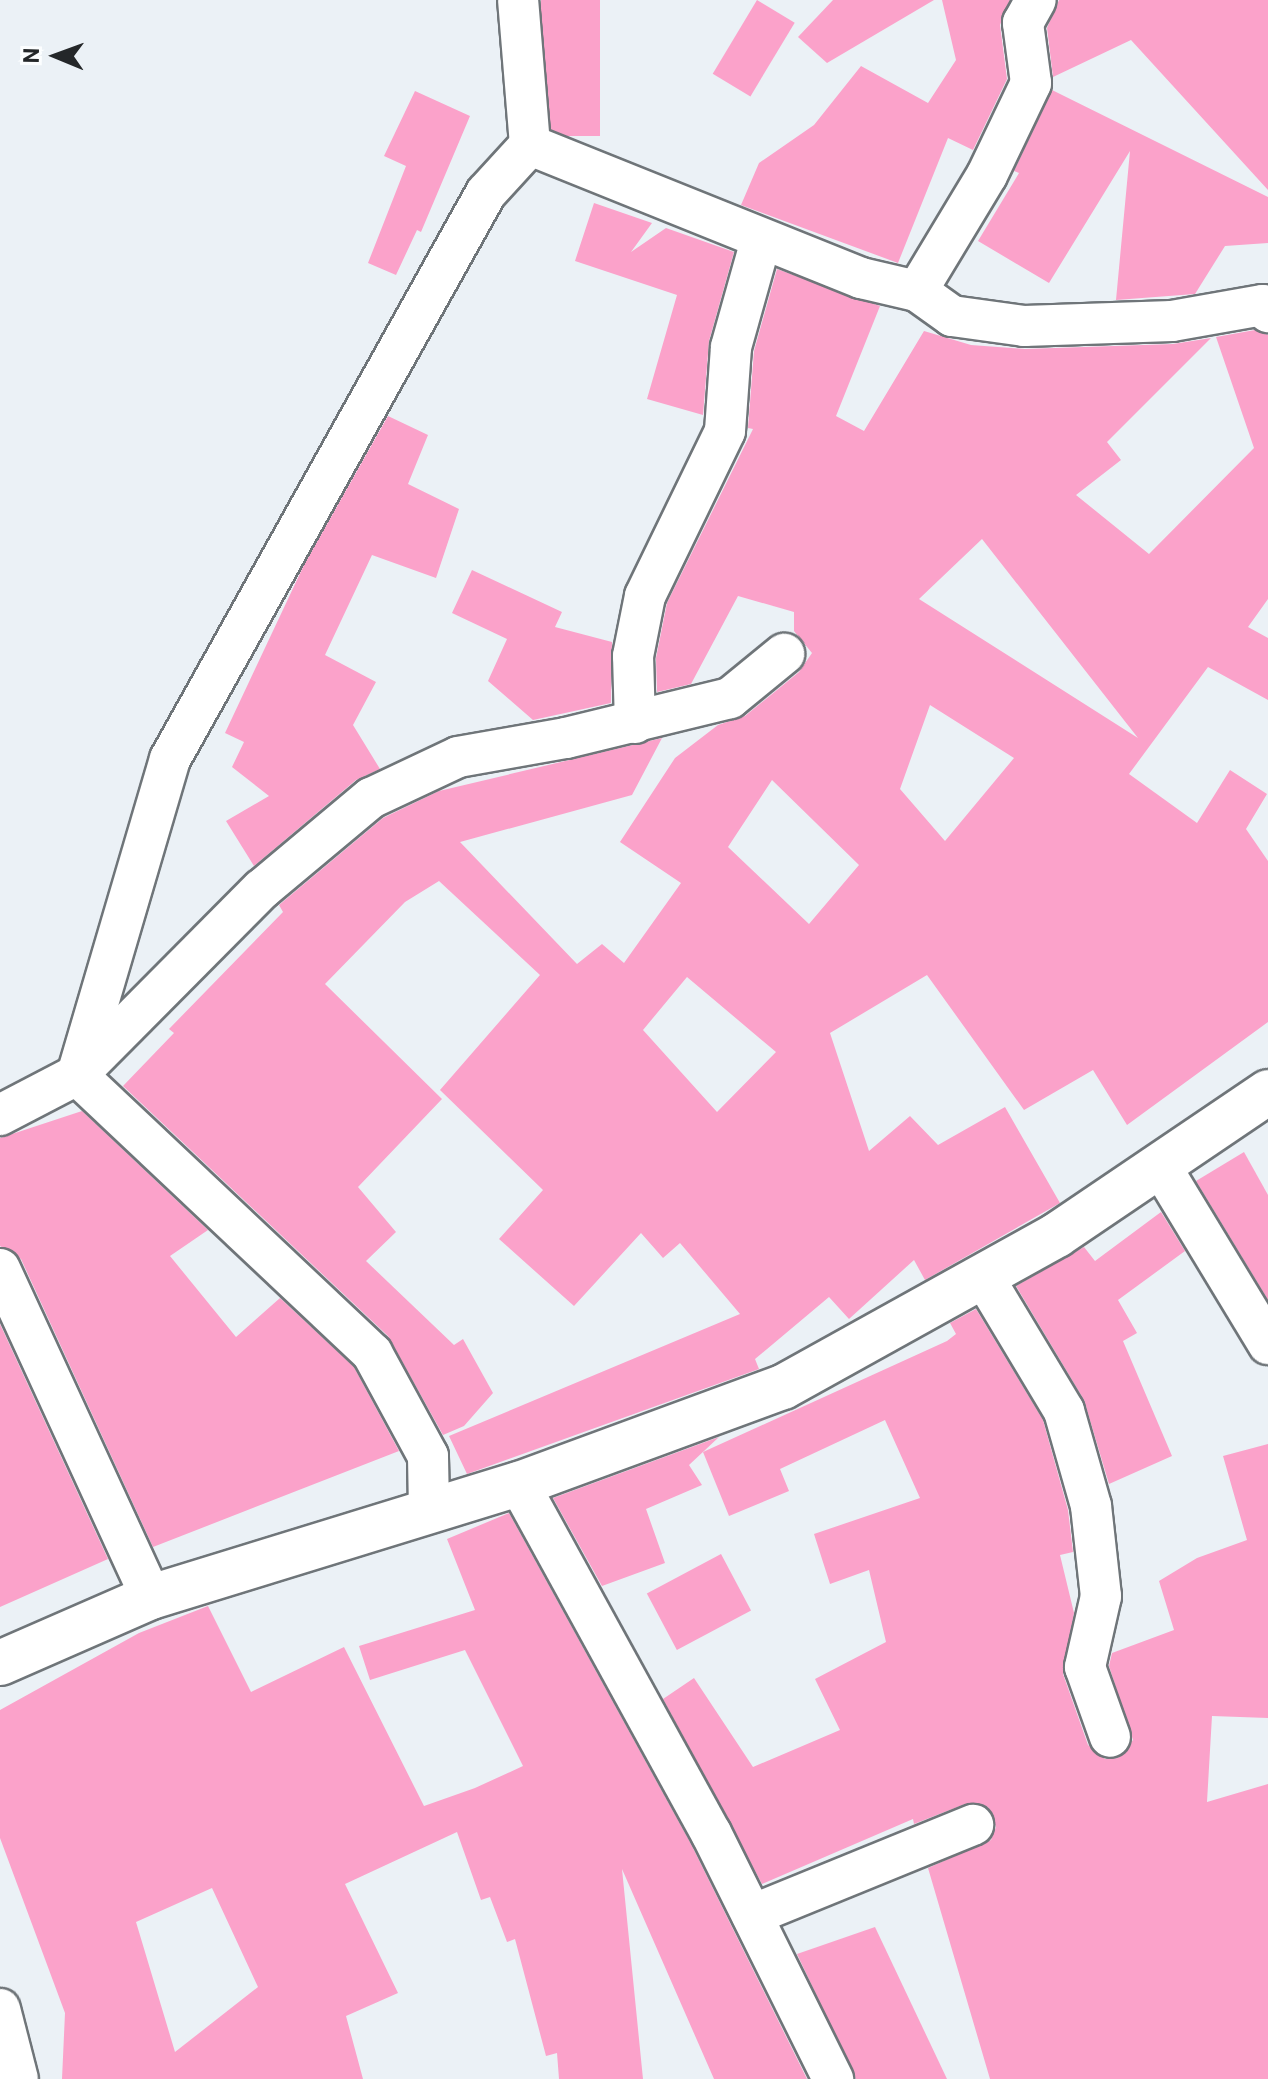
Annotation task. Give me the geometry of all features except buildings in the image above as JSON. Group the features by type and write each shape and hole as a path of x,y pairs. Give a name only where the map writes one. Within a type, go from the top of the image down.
{"street":[{"path":"77,1075 170,759 486,193 530,145 518,0"},
{"path":"917,291 987,175 1031,83 1023,23 1036,0"},
{"path":"530,145 861,278 917,291 952,316 1024,326 1172,321 1263,305 1268,312"},
{"path":"635,723 633,656 645,596 725,431 731,347 761,240"},
{"path":"0,1115 77,1075 262,889 371,798 458,757 635,723 730,698 784,654"},
{"path":"77,1075 372,1353 428,1456 429,1509"},
{"path":"0,1663 151,1597 429,1509 519,1484 783,1387 1057,1235 1267,1096"},
{"path":"1161,1167 1268,1344"},
{"path":"0,1269 151,1597"},
{"path":"983,1276 1064,1411 1091,1506 1101,1596 1085,1667 1110,1737"},
{"path":"519,1484 752,1915 833,2079"},
{"path":"752,1915 973,1825"},
{"path":"0,2009 18,2079"}]}
